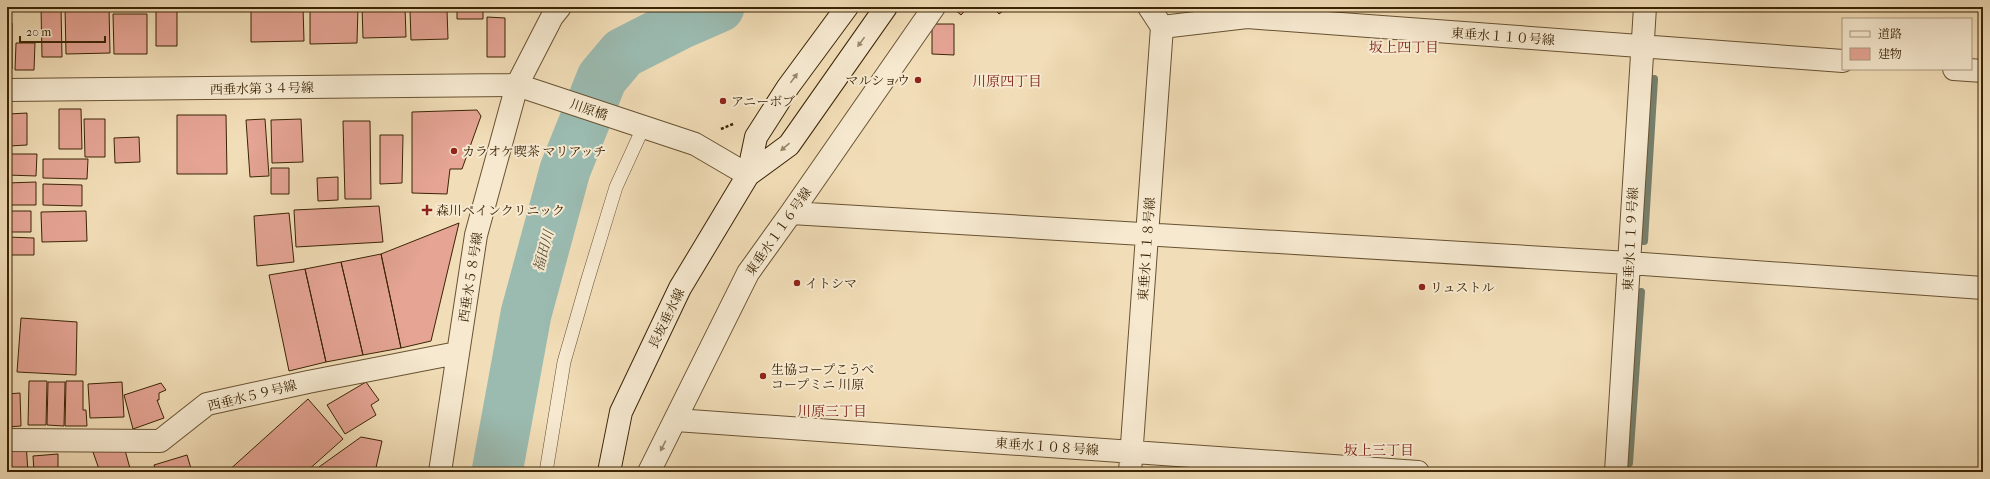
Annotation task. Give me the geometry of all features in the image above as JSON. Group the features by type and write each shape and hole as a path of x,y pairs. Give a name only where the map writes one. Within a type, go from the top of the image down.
{"street":[{"name":"西垂水５８号線","path":"440,472 476,235 552,17 560,7"},
{"name":"長坂垂水線","path":"609,472 621,412 680,288 748,175 756,137 788,87 847,7"},
{"name":"東垂水１１６号線","path":"649,472 748,273 934,7"},
{"path":"1149,7 1162,27"},
{"name":"東垂水１１９号線","path":"1616,472 1645,7"},
{"name":"長坂垂水線","path":"748,175 788,145 885,8"},
{"name":"東垂水１１０号線","path":"1162,27 1247,17 1842,61"},
{"name":"東垂水１１８号線","path":"1131,462 1162,27"},
{"path":"1968,70 1983,71"},
{"name":"西垂水第３４号線","path":"7,90 526,88"},
{"name":"川原橋","path":"526,88 643,128"},
{"path":"643,128 695,144 748,175"},
{"path":"791,213 1629,263 1983,288"},
{"name":"西垂水５９号線","path":"7,440 160,441 207,404 308,382 457,353"},
{"name":"東垂水１０８号線","path":"676,420 1131,462 1418,472"}],"lane":[{"path":"546,472 564,362 586,282 616,187 643,128"}],"building":[{"path":"41,7 61,7 62,57 42,57"},
{"path":"65,7 109,7 110,53 66,54"},
{"path":"156,7 177,7 177,46 156,46"},
{"path":"251,7 303,7 304,41 251,42"},
{"path":"310,7 358,7 357,43 310,44"},
{"path":"362,7 405,7 406,37 363,38"},
{"path":"457,7 483,7 483,19 457,19"},
{"path":"952,7 968,7 961,15"},
{"path":"993,7 1008,7 999,14"},
{"path":"410,10 447,10 448,39 411,40"},
{"path":"113,14 147,14 147,54 114,54"},
{"path":"487,17 505,18 505,57 487,57"},
{"path":"7,23 12,23 12,69 7,69"},
{"path":"932,24 954,24 954,55 932,54"},
{"path":"16,43 35,43 34,70 15,70"},
{"path":"59,109 81,109 82,149 59,149"},
{"path":"477,110 481,116 462,169 450,169 447,194 412,193 412,112"},
{"path":"27,113 27,145 9,146 9,114"},
{"path":"177,115 226,115 227,174 177,174"},
{"path":"84,119 105,119 105,157 85,157"},
{"path":"265,119 269,176 250,177 246,120"},
{"path":"301,119 303,162 272,163 271,120"},
{"path":"343,121 370,121 371,199 345,199"},
{"path":"380,135 403,135 402,183 380,184"},
{"path":"139,137 140,162 115,163 114,138"},
{"path":"7,154 37,154 36,176 7,175"},
{"path":"43,159 88,159 87,179 43,178"},
{"path":"271,168 289,168 289,194 271,194"},
{"path":"338,177 338,200 318,201 317,178"},
{"path":"36,182 36,205 7,205 7,183"},
{"path":"43,184 82,185 82,206 43,205"},
{"path":"379,206 383,242 296,247 294,210"},
{"path":"7,211 31,211 31,232 7,232"},
{"path":"86,211 87,241 42,242 41,212"},
{"path":"289,213 294,262 257,266 254,216"},
{"path":"459,223 431,341 401,348 381,254"},
{"path":"7,237 34,238 34,255 7,255"},
{"path":"381,254 401,348 363,355 341,262"},
{"path":"341,262 363,355 326,362 305,269"},
{"path":"305,269 326,362 289,371 269,275"},
{"path":"21,318 77,322 76,375 17,372"},
{"path":"29,381 47,381 46,425 28,425"},
{"path":"66,381 83,381 83,410 86,410 87,426 65,426"},
{"path":"48,382 65,382 64,426 47,425"},
{"path":"122,382 124,417 90,418 88,384"},
{"path":"366,382 379,400 371,405 376,415 345,434 327,405"},
{"path":"161,383 166,390 159,393 159,400 157,400 164,418 133,429 124,395"},
{"path":"20,393 21,426 7,427 7,394"},
{"path":"308,399 343,439 306,472 227,472"},
{"path":"361,437 382,441 375,472 312,472"},
{"path":"26,443 28,472 7,472 7,444"},
{"path":"123,443 131,472 100,472 93,452"},
{"path":"58,454 58,472 34,472 33,456"},
{"path":"187,455 192,472 156,472 154,465"}],"waterway":[{"name":"福田川","path":"497,472 526,314 565,170 602,78 623,53 678,25 719,7"},
{"path":"1644,241 1654,79"},
{"path":"1629,463 1641,292"}],"place":[{"name":"マルショウ","path":"918,80"},
{"name":"アニーボブ","path":"723,101"},
{"name":"カラオケ喫茶 マリアッチ","path":"454,151"},
{"name":"森川ペインクリニック","path":"427,210"},
{"name":"イトシマ","path":"797,283"},
{"name":"リュストル","path":"1422,287"},
{"name":"生協コープこうべ コープミニ 川原","path":"763,376"}],"district":[{"name":"坂上四丁目","path":"1404,47"},
{"name":"川原四丁目","path":"1007,81"},
{"name":"川原三丁目","path":"832,411"},
{"name":"坂上三丁目","path":"1379,450"}]}
